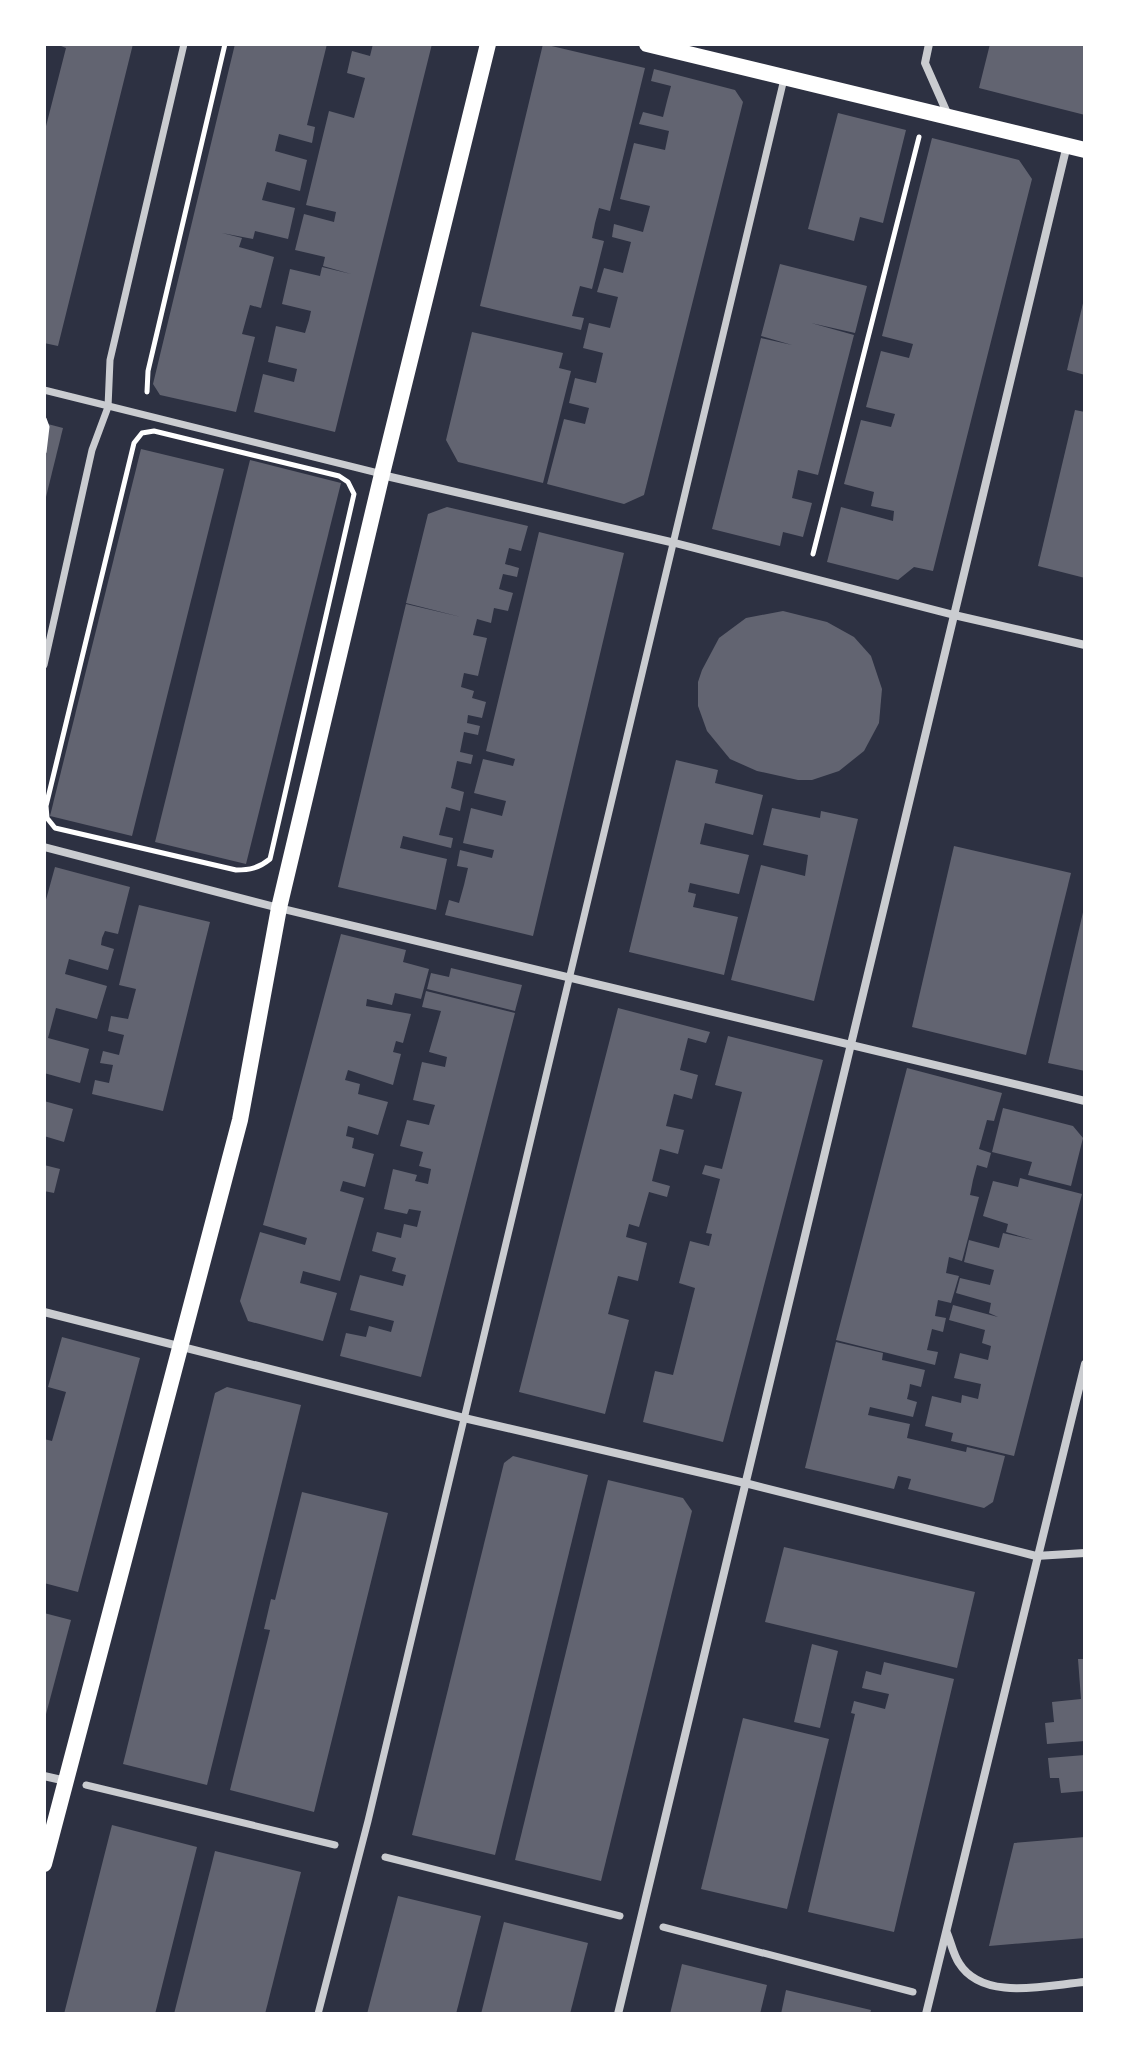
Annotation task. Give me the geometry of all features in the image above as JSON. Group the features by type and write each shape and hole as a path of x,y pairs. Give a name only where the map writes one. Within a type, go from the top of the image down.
{"main road":[{"path":"44,1864 240,1120 279,908 488,44"},
{"path":"647,44 1085,150"}],"street":[{"path":"44,665 92,450 108,407 110,360 184,44"},
{"path":"929,44 925,63 949,116"},
{"path":"318,2014 365,1836 785,77"},
{"path":"618,2014 1067,145"},
{"path":"44,390 1085,645"},
{"path":"44,847 279,908 1085,1101"},
{"path":"44,1312 464,1418 745,1483 1036,1556 1085,1553"},
{"path":"926,2014 1085,1364"},
{"path":"44,1776 66,1781"},
{"path":"86,1785 335,1845"},
{"path":"385,1857 620,1916"},
{"path":"663,1927 913,1992"},
{"path":"946,1931 959,1963 975,1980 1004,1988 1085,1982"}],"path":[{"path":"148,395 148,371 225,44"},
{"path":"811,562 922,125"},
{"path":"44,419 47,427 44,452"},
{"path":"142,433 171,433 339,476 348,482 354,494 270,859 262,866 236,870 55,828 47,818 46,806 134,443 142,433"}],"building":[{"path":"56,44 133,44 58,346 44,343 44,134 66,48"},
{"path":"235,44 327,44 307,125 315,127 312,143 279,134 275,151 307,160 300,191 267,182 262,200 295,208 288,239 255,231 253,239 222,233 242,238 239,247 274,257 261,308 250,305 242,334 255,337 236,412 160,395 153,384"},
{"path":"373,44 432,44 335,432 254,412 263,374 294,382 297,369 268,362 276,326 305,333 309,320 311,311 282,304 290,269 320,276 322,267 351,274 323,266 325,257 295,250 304,214 334,222 336,212 306,205 329,111 354,118 365,78 347,73 352,51 370,56"},
{"path":"543,44 645,68 610,211 599,208 595,223 592,238 604,241 592,289 580,286 572,316 584,318 581,330 480,306"},
{"path":"990,44 1085,44 1085,115 979,88"},
{"path":"654,69 735,90 743,102 644,495 624,504 547,484 564,419 585,424 589,408 569,403 575,378 596,383 603,353 583,348 589,323 610,328 618,297 597,292 604,268 623,273 631,242 612,237 614,224 643,232 650,206 620,199 634,143 665,150 669,131 639,124 643,112 663,117 671,86 651,81"},
{"path":"838,113 906,130 883,223 860,217 854,241 808,229"},
{"path":"932,138 1019,160 1032,179 933,571 914,567 898,580 827,562 841,507 893,521 894,511 871,506 874,492 844,484 861,420 891,427 895,414 866,407 881,351 909,358 913,344 882,336"},
{"path":"780,264 867,286 855,333 811,323 854,335 818,475 798,470 792,498 812,503 803,537 783,532 780,546 712,529 761,338 792,345 761,336"},
{"path":"1085,299 1085,375 1067,370"},
{"path":"472,332 563,353 559,368 571,371 543,483 458,462 446,440"},
{"path":"1075,410 1085,412 1085,578 1038,566"},
{"path":"44,423 63,428 45,501 44,501"},
{"path":"141,449 224,469 132,836 50,816"},
{"path":"250,460 341,483 246,864 155,842"},
{"path":"447,507 528,526 521,551 509,548 505,564 519,568 517,577 503,574 499,589 513,593 508,611 494,608 491,623 477,619 473,635 487,638 478,676 464,673 461,687 474,691 472,698 486,702 482,718 468,715 467,723 480,726 478,735 464,732 460,752 473,755 471,764 457,761 451,788 464,792 460,811 446,807 439,835 453,838 451,848 403,836 400,848 447,859 436,910 338,887 406,604 461,617 406,603 428,514"},
{"path":"539,532 624,553 533,936 445,915 449,900 459,903 468,868 457,866 460,850 492,858 494,850 463,843 471,808 502,816 506,801 474,793 483,759 513,766 515,759 486,751"},
{"path":"783,611 827,622 854,637 871,656 882,689 879,723 864,751 839,771 812,780 757,771 730,759 707,731 698,706 698,682 719,638 746,618"},
{"path":"676,760 718,770 715,783 763,795 753,835 705,823 700,844 749,855 739,894 690,883 688,892 696,894 693,907 738,917 724,975 629,952"},
{"path":"772,808 820,818 821,811 858,819 814,1001 731,980 761,865 805,876 808,855 763,845"},
{"path":"954,846 1071,873 1026,1055 912,1027"},
{"path":"55,867 130,887 118,934 105,931 102,938 101,945 114,949 108,970 69,959 65,974 107,986 97,1019 56,1008 48,1038 89,1049 80,1083 44,1073 44,907"},
{"path":"139,905 210,922 163,1111 92,1094 95,1080 109,1083 113,1065 100,1063 103,1051 119,1055 124,1035 108,1031 111,1016 128,1019 136,989 119,985"},
{"path":"1085,909 1085,1071 1048,1063"},
{"path":"341,934 406,950 403,962 429,969 421,999 395,993 392,1005 367,999 366,1006 411,1014 403,1043 396,1041 393,1052 401,1054 393,1085 348,1070 345,1080 360,1084 358,1094 388,1102 378,1135 348,1126 346,1136 354,1138 352,1148 374,1154 365,1187 343,1181 340,1191 364,1198 340,1281 303,1271 300,1283 337,1293 323,1341 248,1321 240,1301 260,1232 305,1245 307,1238 263,1225"},
{"path":"451,968 522,985 515,1011 427,989 431,973 449,977"},
{"path":"426,991 515,1013 421,1377 340,1356 346,1333 366,1337 369,1326 391,1332 394,1321 350,1310 360,1275 403,1286 406,1275 392,1271 396,1258 372,1251 377,1232 401,1238 404,1224 417,1227 421,1211 409,1209 407,1214 384,1209 393,1169 417,1175 415,1181 428,1184 431,1169 419,1166 423,1152 400,1146 407,1120 429,1125 435,1105 413,1100 422,1062 445,1067 447,1057 429,1052 441,1011 422,1007"},
{"path":"618,1008 710,1032 706,1043 688,1038 680,1070 698,1075 692,1099 674,1094 666,1126 684,1130 678,1154 660,1149 652,1181 670,1186 667,1197 649,1192 639,1227 629,1224 626,1237 647,1243 638,1281 618,1276 608,1314 629,1320 605,1414 519,1392"},
{"path":"728,1036 823,1060 723,1442 643,1422 655,1371 673,1375 695,1288 679,1283 690,1241 709,1246 712,1234 706,1233 720,1179 702,1174 705,1165 722,1169 742,1092 715,1085"},
{"path":"907,1068 1002,1093 994,1121 987,1120 979,1149 991,1153 987,1168 977,1165 970,1195 979,1197 962,1261 949,1257 946,1273 959,1276 951,1303 938,1300 935,1316 946,1318 943,1332 932,1329 927,1350 938,1352 935,1365 836,1340"},
{"path":"44,1101 73,1109 64,1142 44,1136"},
{"path":"1003,1108 1073,1126 1083,1138 1071,1186 1028,1175 1032,1162 992,1152"},
{"path":"44,1165 60,1169 54,1193 44,1191"},
{"path":"1020,1178 1082,1194 1014,1456 951,1441 953,1433 925,1426 932,1396 961,1403 962,1395 978,1399 981,1384 954,1378 960,1353 988,1360 991,1346 982,1343 985,1330 949,1320 953,1305 998,1317 989,1313 991,1303 956,1293 960,1278 990,1285 994,1270 964,1262 969,1240 999,1248 1003,1233 1033,1240 1006,1232 1008,1224 983,1216 993,1181 1018,1187"},
{"path":"62,1337 140,1358 78,1592 44,1583 44,1439 52,1441 66,1392 48,1387"},
{"path":"836,1342 883,1353 882,1360 925,1370 921,1387 910,1384 907,1399 917,1402 913,1417 870,1407 868,1415 910,1424 907,1438 966,1452 967,1447 1005,1456 993,1502 984,1508 908,1489 911,1479 898,1476 894,1489 805,1468"},
{"path":"227,1387 301,1405 207,1785 123,1764 215,1393"},
{"path":"513,1456 588,1475 495,1855 412,1835 504,1463"},
{"path":"608,1480 683,1498 692,1511 601,1881 515,1860"},
{"path":"302,1492 388,1513 314,1812 230,1790 270,1630 264,1629 271,1599 275,1600"},
{"path":"784,1547 975,1592 957,1668 765,1622"},
{"path":"44,1613 71,1620 45,1718 44,1718"},
{"path":"812,1644 838,1651 820,1728 794,1722"},
{"path":"1078,1659 1085,1659 1085,1741 1047,1744 1045,1723 1054,1722 1052,1702 1081,1699"},
{"path":"884,1662 954,1679 894,1932 808,1912 855,1714 851,1713 854,1701 885,1709 889,1694 862,1688 866,1671 881,1675"},
{"path":"743,1718 829,1739 787,1909 701,1889"},
{"path":"1085,1755 1085,1791 1061,1793 1059,1778 1050,1778 1048,1758"},
{"path":"112,1825 197,1847 155,2014 64,2014"},
{"path":"1085,1837 1085,1938 989,1946 1014,1843"},
{"path":"215,1851 301,1872 265,2014 174,2014"},
{"path":"398,1896 481,1916 456,2014 367,2014"},
{"path":"504,1922 588,1943 570,2014 481,2014"},
{"path":"682,1964 767,1985 760,2014 670,2014"},
{"path":"786,1990 871,2010 870,2014 781,2014"}]}
